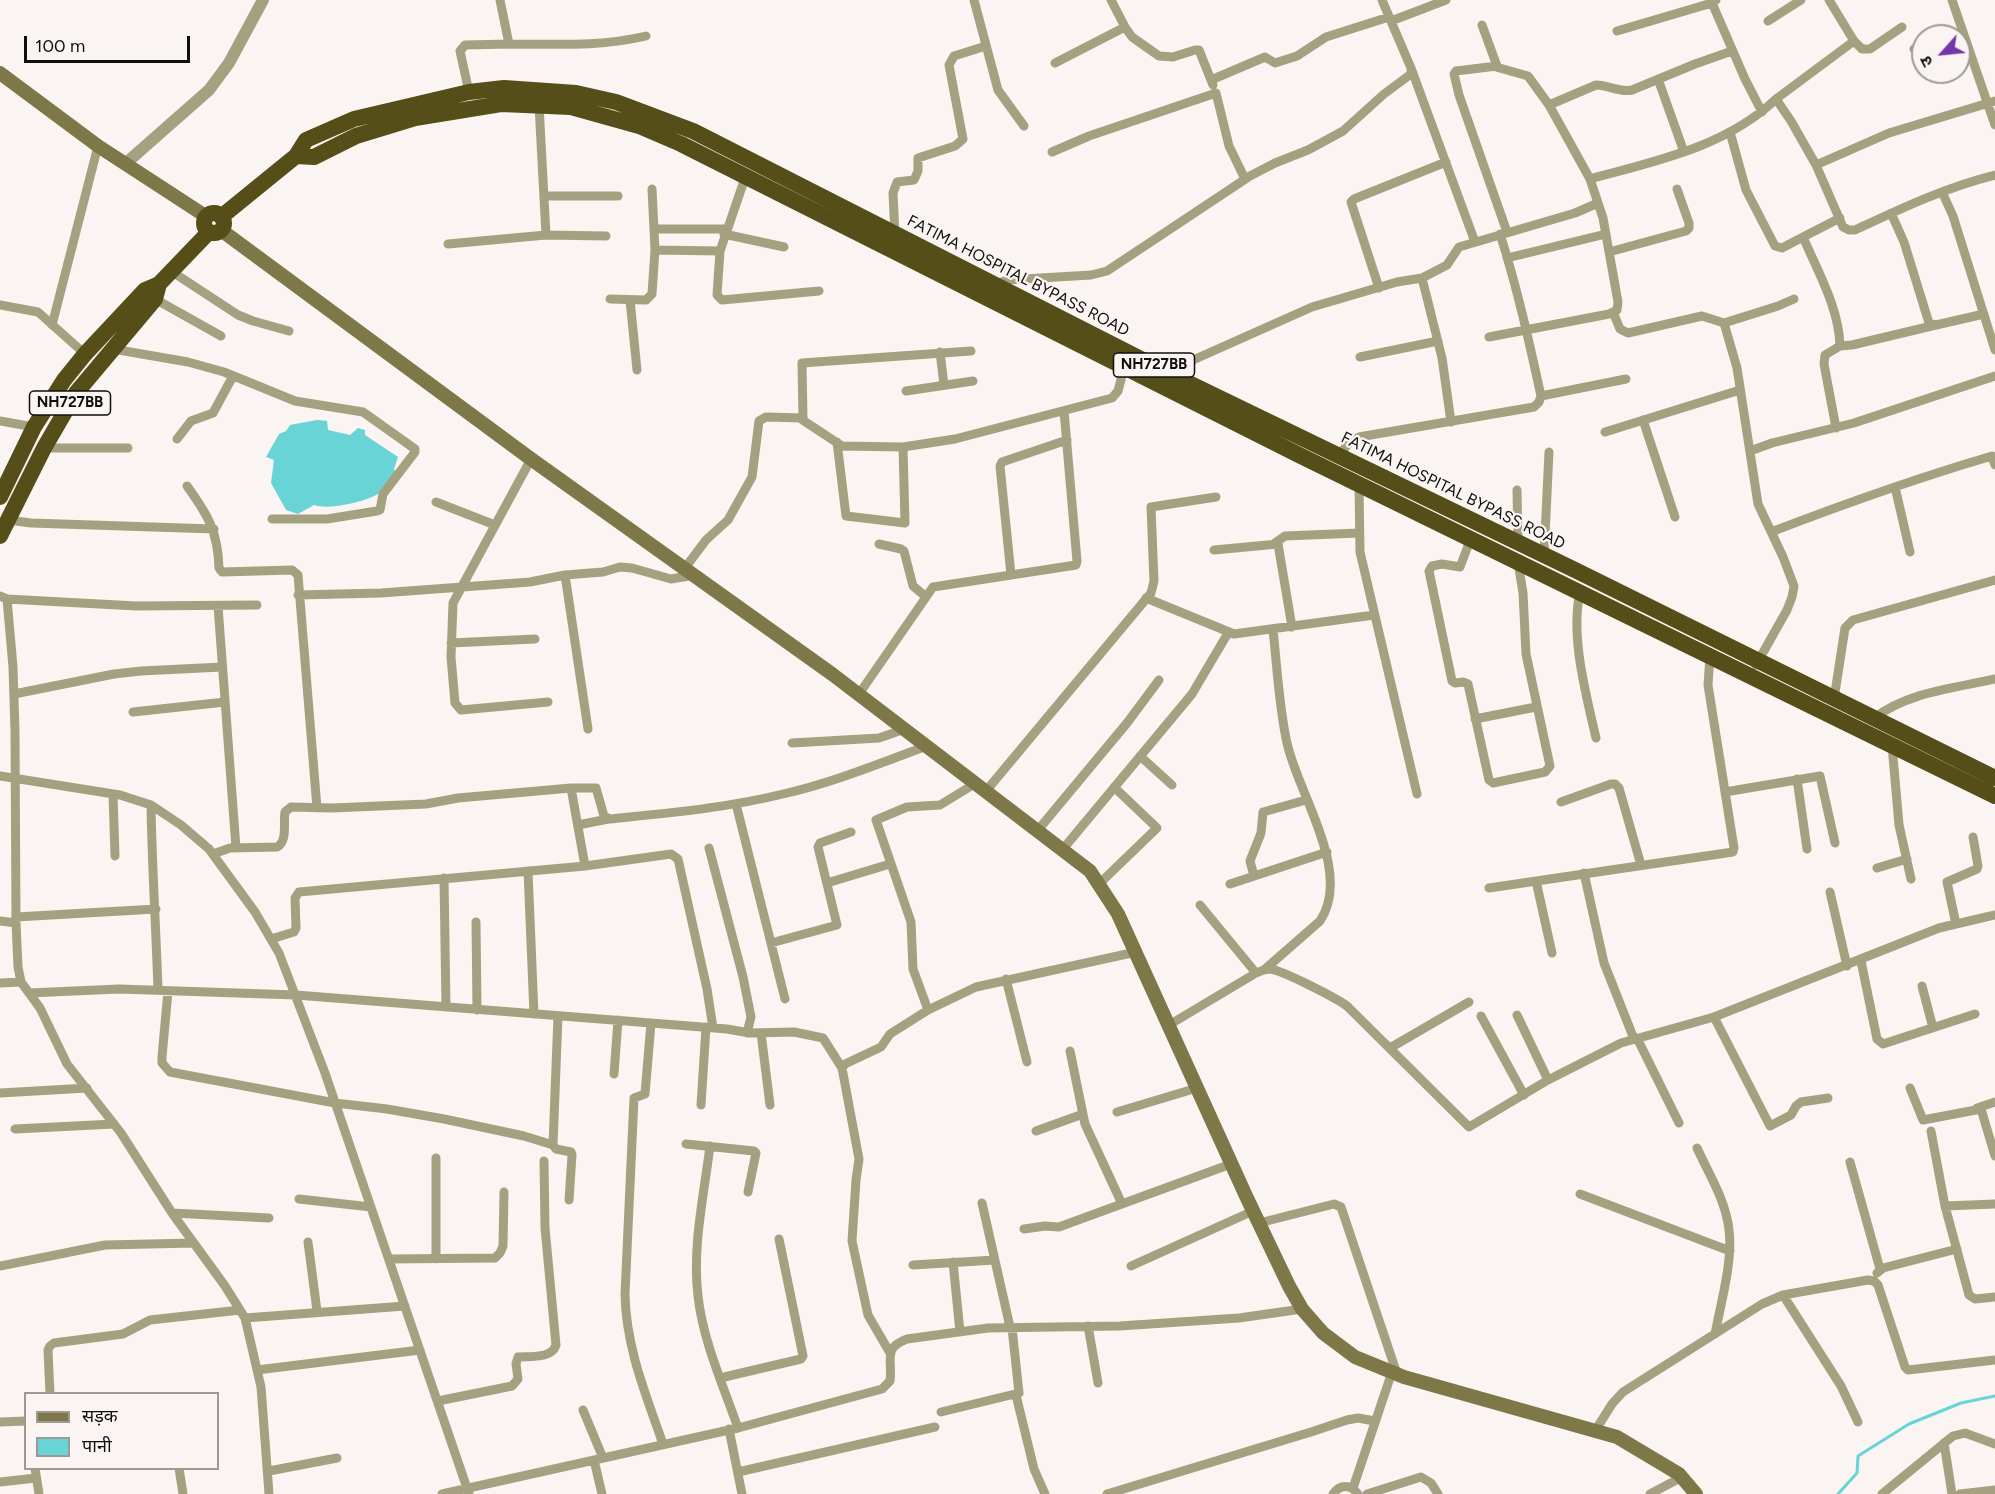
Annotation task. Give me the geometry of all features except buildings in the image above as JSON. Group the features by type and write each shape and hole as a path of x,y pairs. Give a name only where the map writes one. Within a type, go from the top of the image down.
{"highway":[{"name":"FATIMA HOSPITAL BYPASS ROAD","path":"0,536 44,448 75,393 113,349 171,271 214,224 296,156 306,140 354,119 469,92 504,88 576,93 1124,368 1173,383"},
{"name":"FATIMA HOSPITAL BYPASS ROAD","path":"296,156 314,157 356,136 416,118 501,104 608,108 693,131 995,285 1173,383 1304,448 1359,485 1710,656 1755,669 1834,699 1995,778"},
{"name":"FATIMA HOSPITAL BYPASS ROAD","path":"0,496 34,427 64,381 85,354 145,290 157,292"},
{"name":"FATIMA HOSPITAL BYPASS ROAD","path":"1304,448 1340,456 1544,556 1892,744 1995,796"}],"main road":[{"path":"0,74 98,146 214,224 531,459 859,694 1090,871 1118,914 1231,1164 1302,1309 1323,1333 1355,1357 1394,1373 1617,1437 1679,1474 1696,1494"}],"street":[{"path":"125,164 209,90 229,63 263,0"},
{"path":"500,0 509,44"},
{"path":"974,0 998,90 1024,126"},
{"path":"1111,0 1132,37 1159,56 1173,57 1199,50 1216,93 1229,147 1245,179"},
{"path":"1382,0 1411,68 1475,242"},
{"path":"1211,80 1265,57 1275,63 1297,56 1326,37 1446,0"},
{"path":"1768,21 1801,0"},
{"path":"1829,0 1854,41 1862,49 1869,49 1902,27"},
{"path":"1952,0 1960,24"},
{"path":"1617,31 1714,1 1732,51 1762,112"},
{"path":"1482,24 1497,63 1496,67"},
{"path":"1055,63 1125,27"},
{"path":"469,92 460,51 465,45 578,44 628,40 646,36"},
{"path":"1590,178 1684,152 1730,132 1762,112 1854,41"},
{"path":"896,253 893,193 897,182 914,180 918,171 918,158 955,146 963,139 950,60 954,56 986,46"},
{"path":"1549,105 1589,87 1602,85 1626,91 1732,51"},
{"path":"1971,53 1991,102 1995,125"},
{"path":"1340,456 1350,441 1359,437 1534,407 1539,402 1541,396 1526,330 1507,258 1504,233 1454,74 1456,71 1496,67 1528,76 1549,105 1590,178 1606,234 1618,302 1617,310 1613,312 1526,330 1489,337"},
{"path":"995,285 1007,280 1091,275 1107,271 1245,179 1343,131 1384,94 1411,74 1411,68"},
{"path":"1658,79 1684,152"},
{"path":"1052,152 1089,136 1216,93"},
{"path":"1776,99 1816,165 1843,227 1849,230 1855,230 1971,181 1995,175"},
{"path":"1816,165 1889,132 1991,102"},
{"path":"539,105 546,235"},
{"path":"1730,132 1746,190 1775,246 1782,248 1840,218"},
{"path":"52,325 98,146"},
{"path":"1379,288 1352,202 1446,162"},
{"path":"746,178 725,231 720,251 717,296 722,300 819,291"},
{"path":"610,299 646,300 652,294 655,250 652,189"},
{"path":"1610,252 1686,231 1689,228 1677,189"},
{"path":"1942,192 1953,216 1995,350"},
{"path":"544,196 618,196"},
{"path":"1173,383 1193,360 1312,307 1422,278 1447,265 1459,247 1575,213 1598,203"},
{"path":"1891,213 1905,242 1929,323 1936,325"},
{"path":"654,229 725,231 784,248"},
{"path":"1507,258 1606,234"},
{"path":"448,244 546,235 606,236"},
{"path":"1803,237 1825,286 1840,328 1840,346"},
{"path":"655,250 720,251"},
{"path":"171,271 238,315 290,331"},
{"path":"1422,278 1438,341 1452,422"},
{"path":"157,292 221,336"},
{"path":"1613,312 1620,329 1628,333 1702,315 1724,323 1794,299"},
{"path":"630,300 636,370"},
{"path":"0,305 38,312 85,354"},
{"path":"1836,428 1824,364 1825,356 1831,350 1840,346 1984,314"},
{"path":"1724,323 1737,368 1758,504 1794,586 1787,610 1755,669"},
{"path":"1360,357 1438,341"},
{"path":"113,349 188,362 233,376 295,402 363,412 415,449 383,494 380,510 327,519 272,519"},
{"path":"801,419 805,416 802,366 805,361 971,351"},
{"path":"940,352 944,385"},
{"path":"298,595 461,588 530,582 565,575 603,572 620,567 671,579 690,571 706,540 728,520 752,477 759,421 766,417 801,419 842,446 903,447 955,439 1112,398 1118,391 1124,368"},
{"path":"177,439 191,421 213,413 233,376"},
{"path":"1750,450 1836,428 1995,376"},
{"path":"1541,396 1626,379"},
{"path":"906,391 973,381"},
{"path":"1605,432 1740,390"},
{"path":"859,694 933,587 1076,565 1064,411"},
{"path":"1643,420 1675,517"},
{"path":"0,421 34,427"},
{"path":"1011,575 1000,466 1002,462 1066,440"},
{"path":"837,442 846,516 905,523 903,447"},
{"path":"44,448 128,448"},
{"path":"1544,556 1549,452"},
{"path":"1771,532 1895,487 1994,458"},
{"path":"531,459 453,603 451,643 453,680 457,707 461,710 548,702"},
{"path":"1359,485 1360,552 1417,794"},
{"path":"187,486 203,508 214,529 218,543 219,568 222,572 292,570 298,575 317,808"},
{"path":"1895,487 1910,552"},
{"path":"1517,490 1518,543"},
{"path":"928,1010 913,969 911,922 876,823 878,818 911,806 940,805 981,787 1151,593 1154,581 1151,507 1216,497"},
{"path":"436,502 495,525"},
{"path":"8,520 31,524 214,529"},
{"path":"1214,550 1275,543 1285,536 1359,533"},
{"path":"1471,538 1460,567 1439,565 1432,566 1429,571 1452,681 1468,684 1489,780 1493,783 1549,770 1550,766 1526,654 1523,593 1518,562"},
{"path":"1275,543 1280,547 1292,627"},
{"path":"879,544 904,551 913,586 925,596"},
{"path":"565,575 588,729"},
{"path":"1834,699 1845,628 1848,623 1995,580"},
{"path":"1580,592 1576,615 1581,669 1596,738"},
{"path":"257,605 136,606 4,598 14,694 16,920 21,982 40,1008 67,1064 114,1124 242,1314 261,1387 269,1494"},
{"path":"1146,598 1228,633 1239,634 1374,615"},
{"path":"218,606 236,848"},
{"path":"1168,1025 1260,972 1312,928 1324,914 1329,897 1327,852 1291,760 1286,740 1273,629"},
{"path":"1063,849 1197,688 1228,633"},
{"path":"451,643 535,639"},
{"path":"1489,888 1733,852 1707,679 1710,656"},
{"path":"14,694 114,674 222,667"},
{"path":"1874,719 1885,710 1917,697 1995,679"},
{"path":"1038,830 1127,723 1159,680"},
{"path":"133,712 225,702"},
{"path":"1475,719 1536,707"},
{"path":"792,743 879,738 905,729"},
{"path":"1892,744 1899,825 1911,879"},
{"path":"578,825 608,819 736,804 815,786 927,746"},
{"path":"1140,756 1172,785"},
{"path":"0,776 113,794 151,805 181,825 213,854 255,912 279,953 296,995 468,1491"},
{"path":"1725,792 1816,776 1822,779 1835,843"},
{"path":"1797,779 1807,849"},
{"path":"1561,802 1611,784 1619,788 1641,865"},
{"path":"1099,884 1157,828 1114,787"},
{"path":"571,788 585,866"},
{"path":"213,854 236,848 277,847 284,841 285,812 291,807 426,804 458,798 571,788 596,788 604,816 608,819"},
{"path":"113,794 115,856"},
{"path":"1254,876 1250,861 1261,833 1263,812 1306,800"},
{"path":"736,804 785,999"},
{"path":"151,805 158,990"},
{"path":"771,943 835,927 837,922 818,845 851,832"},
{"path":"1956,924 1947,882 1977,869 1973,837"},
{"path":"709,848 743,977 751,1017 747,1033"},
{"path":"1230,884 1327,852"},
{"path":"271,939 294,932 296,928 294,898 299,892 585,866 672,854 678,859 708,989 709,1027 701,1105"},
{"path":"1876,868 1907,859"},
{"path":"827,883 890,864"},
{"path":"528,871 534,1014"},
{"path":"1584,873 1604,963 1636,1039 1679,1123"},
{"path":"444,878 446,1007"},
{"path":"1536,880 1552,953"},
{"path":"1830,892 1847,966"},
{"path":"1200,905 1260,972"},
{"path":"0,921 156,909"},
{"path":"1260,972 1276,971 1340,1001 1469,1127 1548,1080 1615,1046 1714,1017 1861,961 1939,928 1995,915"},
{"path":"476,922 477,1010"},
{"path":"842,1068 845,1064 883,1046 890,1034 928,1010 976,987 1136,952"},
{"path":"1861,961 1877,1039 1880,1043 1883,1044 1975,1014"},
{"path":"1006,979 1027,1062"},
{"path":"0,983 21,982"},
{"path":"1922,986 1933,1028"},
{"path":"30,993 118,989 296,995 709,1027 747,1033 794,1032 823,1038 842,1068 859,1159 852,1241 868,1315 890,1353 890,1381 882,1389 733,1429 468,1491 442,1494"},
{"path":"168,991 162,1063 170,1072 335,1104 387,1109 444,1119 524,1136 553,1145 556,1149 571,1152 572,1155 569,1200"},
{"path":"1390,1048 1469,1002"},
{"path":"1517,1015 1548,1080"},
{"path":"553,1145 558,1016"},
{"path":"1481,1016 1524,1095"},
{"path":"1714,1017 1770,1126 1791,1115 1801,1102 1828,1098"},
{"path":"614,1074 618,1020"},
{"path":"651,1023 645,1094 634,1098 625,1294 626,1321 639,1377 663,1444"},
{"path":"761,1034 770,1105"},
{"path":"1070,1051 1089,1135 1122,1204"},
{"path":"0,1093 87,1088"},
{"path":"1117,1112 1197,1088"},
{"path":"1910,1088 1923,1120 1995,1102"},
{"path":"1977,1108 1983,1113 1995,1156"},
{"path":"1036,1131 1083,1114"},
{"path":"15,1129 114,1124"},
{"path":"1931,1131 1945,1206 1972,1298 1995,1297"},
{"path":"686,1144 754,1151 756,1153 748,1192"},
{"path":"710,1146 696,1259 696,1277 705,1334 720,1378 733,1429 742,1494"},
{"path":"1697,1148 1721,1200 1729,1228 1730,1251 1715,1334"},
{"path":"436,1158 436,1259"},
{"path":"438,1401 512,1386 518,1379 516,1364 518,1357 549,1354 554,1351 556,1346 544,1228 543,1161"},
{"path":"1850,1162 1880,1269 1874,1281"},
{"path":"1024,1228 1059,1227 1231,1164"},
{"path":"389,1259 495,1258 503,1246 504,1192"},
{"path":"1580,1194 1730,1251"},
{"path":"299,1198 371,1207"},
{"path":"941,1412 1016,1395 1020,1389 1011,1328 982,1203"},
{"path":"1131,1266 1256,1217 1334,1204 1341,1207 1394,1373 1375,1421 1356,1491 1344,1486 1339,1487 1332,1494"},
{"path":"1945,1206 1995,1204"},
{"path":"172,1213 269,1218"},
{"path":"720,1378 801,1359 803,1356 779,1239"},
{"path":"308,1242 316,1311"},
{"path":"0,1266 105,1245 194,1243"},
{"path":"1880,1269 1957,1249"},
{"path":"913,1265 995,1260"},
{"path":"953,1262 960,1332"},
{"path":"1595,1431 1612,1404 1623,1392 1762,1304 1783,1295 1868,1280 1874,1281 1878,1285 1905,1367 1908,1370 1995,1360"},
{"path":"1783,1295 1841,1386 1858,1422"},
{"path":"50,1392 48,1350 54,1343 123,1334 150,1320 405,1306"},
{"path":"890,1353 897,1343 907,1339 960,1332 1239,1318 1302,1309"},
{"path":"1088,1326 1098,1383"},
{"path":"257,1370 420,1350"},
{"path":"1016,1395 1034,1469 1045,1494"},
{"path":"583,1410 598,1459 602,1494"},
{"path":"1112,1493 1347,1420 1358,1418 1375,1421"},
{"path":"0,1422 24,1421"},
{"path":"738,1472 935,1427"},
{"path":"1882,1494 1953,1436 1965,1433 1995,1444"},
{"path":"1944,1443 1952,1494"},
{"path":"269,1471 337,1458"},
{"path":"179,1470 183,1494"},
{"path":"0,1482 35,1473 39,1494"},
{"path":"1366,1494 1421,1477 1431,1483 1438,1494"},
{"path":"1650,1494 1682,1477"},
{"path":"1960,1494 1995,1490"}],"water":[{"path":"317,420 327,421 328,430 350,435 358,428 365,430 365,435 398,457 394,469 398,475 389,485 372,497 343,505 314,505 298,514 286,510 271,483 274,460 266,457 279,434 286,431 290,425"}],"waterway":[{"path":"1838,1494 1857,1473 1858,1456 1909,1424 1961,1403 1995,1396"}]}
